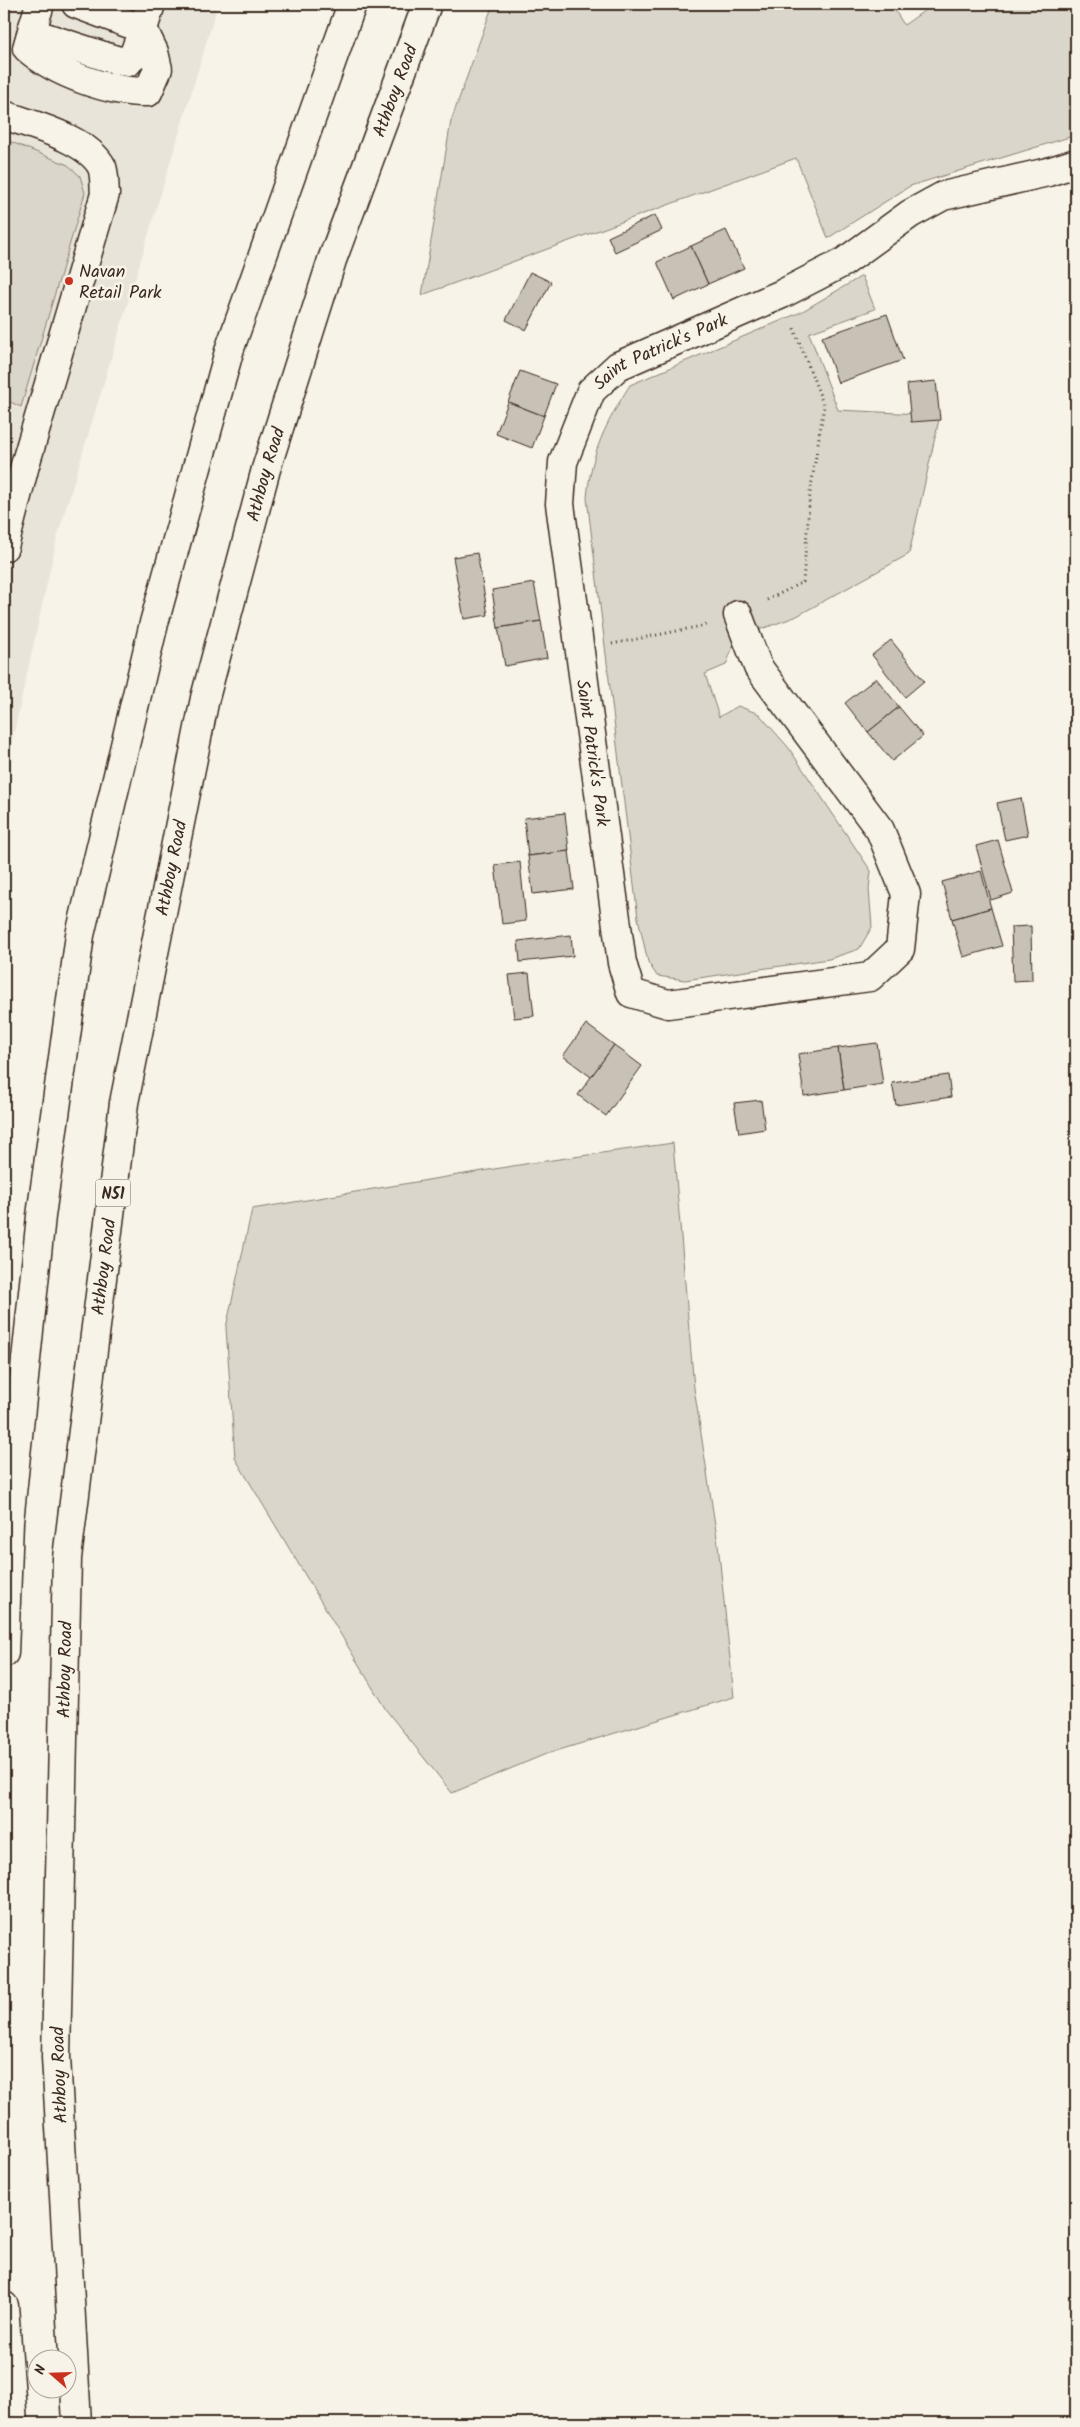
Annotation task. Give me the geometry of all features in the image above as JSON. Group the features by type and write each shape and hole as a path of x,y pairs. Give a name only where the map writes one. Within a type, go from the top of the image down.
{"main road":[{"path":"37,16 27,48 43,62 93,82 130,92 148,92 158,69 154,52 143,29 111,10 76,4"},
{"path":"37,16 39,34 128,62 134,54 151,4"},
{"path":"4,1652 9,1522 41,1216 80,935 154,623 230,348 352,4"},
{"name":"Athboy Road","path":"77,2423 56,2057 67,1558 124,1103 205,698 266,469 332,260 427,4"},
{"path":"4,114 70,140 94,156 103,169 105,194 25,465 4,546"},
{"name":"Saint Patrick's Park","path":"738,615 758,667 880,830 906,894 900,949 870,977 668,1004 631,993 622,963 560,504 563,462 591,391 618,366 782,294 844,262 910,214 943,196 1048,172 1076,163"},
{"path":"4,2306 13,2423"}],"path":[{"path":"580,651 725,622 802,582 810,493 824,406 782,294"}],"shaded area":[{"name":"Navan Retail Park","path":"4,4 218,4 57,538 4,778"},
{"path":"493,4 891,4 904,25 934,4 1076,4 1076,135 910,186 828,238 796,158 422,295 451,121"},
{"path":"4,139 68,165 80,176 85,193 21,407 4,399"},
{"path":"862,276 875,309 809,333 838,410 940,415 909,554 795,617 736,638 726,665 705,674 719,717 738,706 759,714 788,747 871,871 869,889 872,927 859,949 829,959 685,980 657,976 648,962 638,918 587,498 596,452 607,425 630,385 801,312"},
{"path":"673,1143 694,1388 718,1544 734,1697 546,1754 452,1793 386,1710 235,1458 226,1328 252,1209 531,1163"}],"building":[{"path":"655,215 662,230 615,252 608,237"},
{"path":"726,230 744,268 708,284 691,246"},
{"path":"691,246 708,284 674,300 657,262"},
{"path":"530,272 551,282 526,330 506,320"},
{"path":"887,314 903,360 838,383 822,337"},
{"path":"520,371 556,384 544,416 508,402"},
{"path":"936,381 940,420 911,422 907,384"},
{"path":"508,402 544,416 532,448 496,434"},
{"path":"477,553 488,615 464,619 453,557"},
{"path":"534,583 541,621 498,628 492,590"},
{"path":"541,621 547,658 505,666 498,628"},
{"path":"891,640 924,681 905,697 872,655"},
{"path":"876,678 899,707 868,732 845,703"},
{"path":"899,707 923,736 892,761 868,732"},
{"path":"1021,798 1028,835 1005,840 997,803"},
{"path":"565,813 569,851 528,856 524,818"},
{"path":"998,840 1013,893 991,900 976,846"},
{"path":"569,851 574,889 533,894 528,856"},
{"path":"520,862 526,921 502,924 495,865"},
{"path":"981,871 991,908 952,919 942,882"},
{"path":"991,908 1002,946 963,957 952,919"},
{"path":"1031,926 1032,980 1013,981 1011,927"},
{"path":"571,935 573,956 520,962 518,941"},
{"path":"529,973 534,1016 514,1018 509,975"},
{"path":"586,1024 614,1045 591,1077 563,1056"},
{"path":"877,1043 883,1084 844,1090 838,1048"},
{"path":"614,1045 642,1066 606,1116 578,1095"},
{"path":"838,1048 844,1090 804,1096 798,1054"},
{"path":"948,1075 951,1097 896,1105 892,1083"},
{"path":"761,1100 765,1129 739,1133 734,1103"}],"place":[{"name":"Navan Retail Park","path":"69,281"}]}
